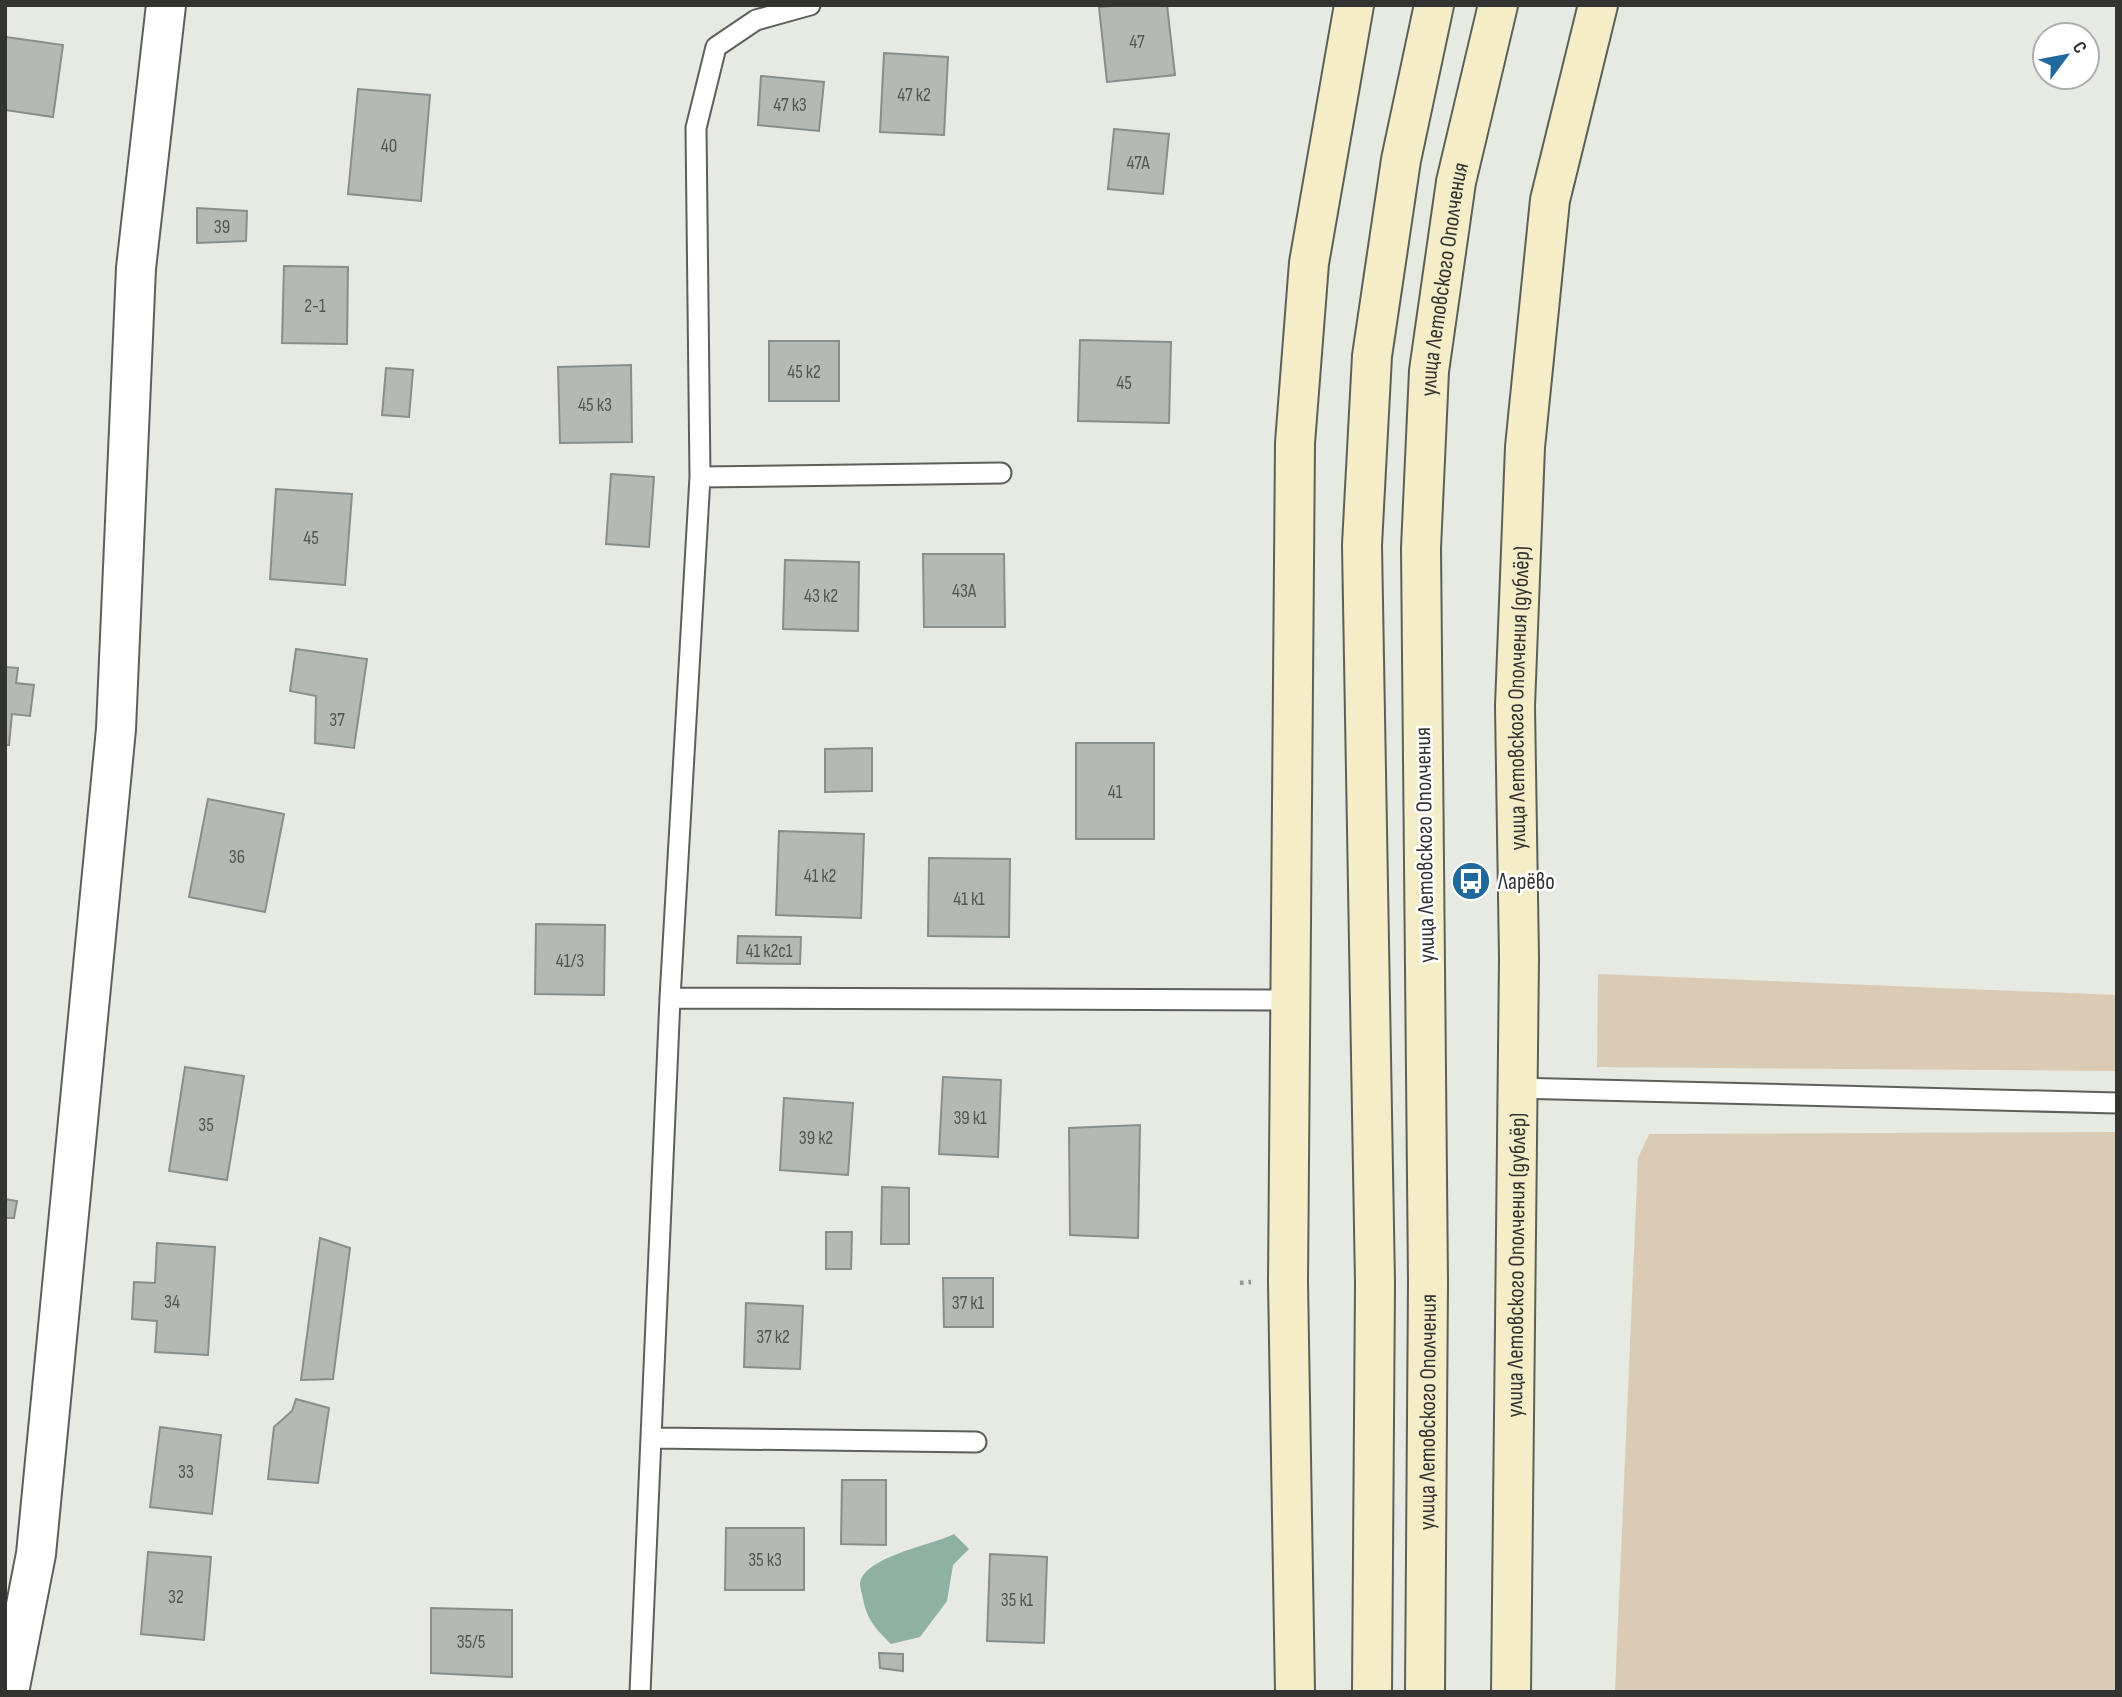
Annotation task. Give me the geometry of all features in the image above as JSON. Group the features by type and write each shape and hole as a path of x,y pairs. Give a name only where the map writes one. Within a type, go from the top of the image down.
{"street":[{"path":"9,1692 36,1554 117,729 136,268 166,5"},
{"path":"1295,1692 1288,1282 1295,443 1309,263 1354,5"},
{"path":"1372,1692 1375,1283 1362,545 1372,356 1401,160 1434,5"},
{"name":"улица Летовского Ополчения","path":"1425,1692 1428,1269 1422,535 1429,371 1455,182 1498,5"},
{"name":"улица Летовского Ополчения (дублёр)","path":"1511,1692 1518,1087 1515,706 1525,447 1550,200 1598,5"}],"lane":[{"path":"640,1692 670,998 700,477 696,128 716,47 757,20 810,5"},
{"path":"700,477 1001,473"},
{"path":"670,998 1290,1000"},
{"path":"1518,1087 2117,1102"},
{"path":"653,1438 976,1442"}],"shaded area":[{"path":"1598,974 2117,995 2117,1071 1597,1067"},
{"path":"2117,1132 2117,1692 1615,1692 1638,1158 1649,1134"},
{"path":"954,1534 969,1549 953,1565 947,1601 920,1637 891,1644 867,1613 860,1585 865,1574 874,1566 901,1552"}],"building":[{"path":"1167,5 1175,75 1107,82 1099,7"},
{"path":"6,37 63,45 53,117 5,110"},
{"path":"884,53 948,57 944,135 880,132"},
{"path":"761,76 824,82 819,131 758,125"},
{"path":"358,89 430,95 421,201 348,194"},
{"path":"1114,129 1169,134 1163,194 1108,189"},
{"path":"197,208 247,211 246,241 197,243"},
{"path":"284,266 348,267 347,344 282,343"},
{"path":"1080,340 1171,342 1169,423 1078,421"},
{"path":"769,341 839,341 839,401 769,401"},
{"path":"631,365 632,442 560,443 558,367"},
{"path":"386,368 413,370 409,417 382,415"},
{"path":"611,474 654,477 649,547 606,544"},
{"path":"276,489 352,494 345,585 270,579"},
{"path":"923,554 1004,554 1005,627 924,627"},
{"path":"785,560 859,562 858,631 783,629"},
{"path":"296,649 367,659 354,748 315,743 316,696 290,691"},
{"path":"5,667 18,668 16,683 34,685 30,716 12,714 9,745 5,745"},
{"path":"1076,743 1154,743 1154,839 1076,839"},
{"path":"872,748 872,791 825,792 825,749"},
{"path":"208,799 284,814 265,912 189,897"},
{"path":"779,831 864,834 861,918 776,915"},
{"path":"929,858 1010,859 1009,937 928,936"},
{"path":"536,924 605,925 604,995 535,994"},
{"path":"738,936 801,937 800,964 737,963"},
{"path":"185,1067 244,1076 227,1180 169,1171"},
{"path":"943,1077 1001,1080 998,1157 939,1154"},
{"path":"784,1098 853,1103 848,1175 780,1170"},
{"path":"1140,1125 1138,1238 1070,1235 1069,1128"},
{"path":"882,1187 909,1188 909,1244 881,1244"},
{"path":"5,1199 17,1201 14,1218 5,1218"},
{"path":"826,1232 852,1232 851,1269 826,1269"},
{"path":"320,1238 350,1248 333,1379 301,1380"},
{"path":"157,1243 215,1247 208,1355 155,1352 157,1321 132,1319 134,1282 155,1283"},
{"path":"943,1278 993,1278 993,1327 944,1327"},
{"path":"746,1303 803,1306 800,1369 744,1367"},
{"path":"296,1399 329,1408 318,1483 268,1479 274,1427 292,1411"},
{"path":"160,1427 221,1435 212,1514 150,1507"},
{"path":"842,1480 886,1480 886,1545 841,1544"},
{"path":"726,1528 804,1528 804,1590 725,1590"},
{"path":"148,1552 211,1557 204,1640 141,1634"},
{"path":"990,1554 1047,1557 1044,1643 987,1641"},
{"path":"431,1608 512,1610 512,1677 431,1673"},
{"path":"879,1653 903,1654 903,1671 880,1668"}],"place":[{"name":"Ларёво","path":"1471,881"}]}
